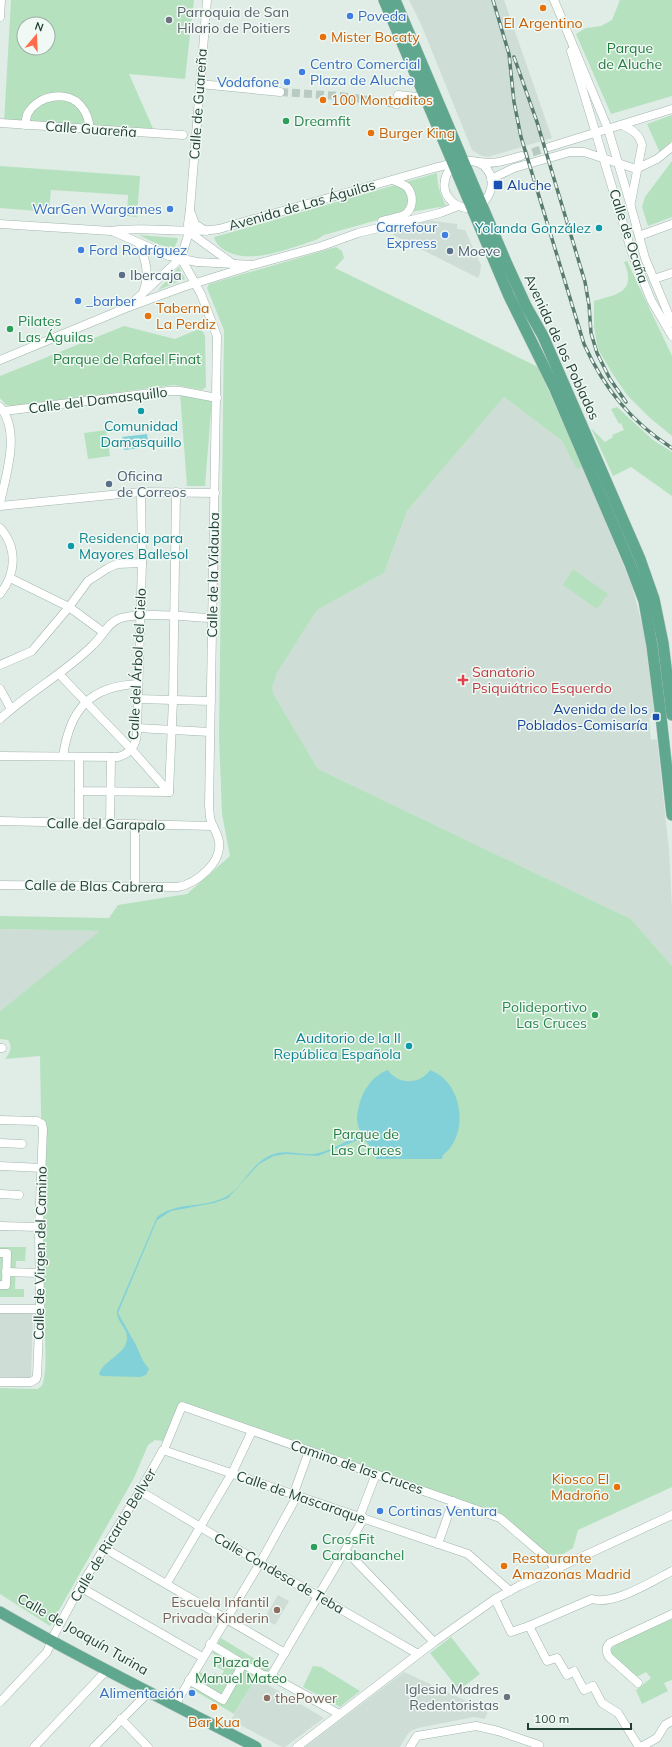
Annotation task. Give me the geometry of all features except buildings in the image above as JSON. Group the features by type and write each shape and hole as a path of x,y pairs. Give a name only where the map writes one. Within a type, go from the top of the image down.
{"main road":[{"name":"Avenida de los Poblados","path":"384,0 459,162"},
{"name":"Avenida de los Poblados","path":"395,0 459,162 468,206 478,224 516,311 529,334 584,454 644,601 662,716 672,815"},
{"name":"Avenida de los Poblados","path":"468,206 526,306 554,362 640,559 654,599 663,643 672,715"},
{"name":"Calle de Joaquín Turina","path":"0,1604 106,1671 137,1687 150,1691"},
{"name":"Calle de Joaquín Turina","path":"0,1612 128,1676 150,1691 256,1747"}],"street":[{"path":"0,17 1,0"},
{"name":"Calle de Guareña","path":"188,232 206,0"},
{"path":"554,0 608,129 619,164"},
{"name":"Calle de Ocaña","path":"564,25 635,260 651,300 672,336"},
{"path":"200,84 280,92"},
{"path":"398,94 417,97"},
{"path":"25,125 27,114 34,105 44,98 59,96 72,99 81,105 88,116 90,129"},
{"path":"549,147 672,109"},
{"name":"Calle Guareña","path":"0,123 183,135"},
{"name":"Calle de Ocaña","path":"622,125 633,130 640,137 642,146 630,203"},
{"path":"491,179 514,168 570,152 584,152 636,169 658,159 672,147"},
{"name":"Avenida de Las Águilas","path":"0,224 111,231 128,229 188,232 209,231 434,168 459,162 476,161 488,164 497,163 521,156"},
{"path":"459,162 447,172 444,181 445,191 450,200 468,206 488,197 491,188 491,179 488,172 476,161"},
{"name":"Calle de Ocaña","path":"619,164 645,258 671,318"},
{"name":"Avenida de Las Águilas","path":"344,238 357,229 403,215 409,210 412,201 411,193 406,187 393,180"},
{"name":"Avenida de Las Águilas","path":"111,231 162,253 197,262 254,265 396,223 468,206"},
{"path":"190,209 195,224 209,231"},
{"path":"639,236 672,224"},
{"name":"Avenida de Las Águilas","path":"207,245 209,231"},
{"path":"126,308 181,258 188,232 234,265"},
{"path":"139,244 147,268 146,282 142,295"},
{"name":"Calle de la Vidauba","path":"181,258 202,294 217,336 210,732 210,815 219,841 218,856 208,869 187,884"},
{"path":"0,360 126,308 254,265"},
{"name":"Calle de Ocaña","path":"654,279 672,273"},
{"name":"Calle del Damasquillo","path":"2,409 168,391 180,391 217,398"},
{"path":"0,503 2,480 12,435 2,409"},
{"path":"0,506 141,492 215,493"},
{"name":"Calle del Árbol del Cielo","path":"0,756 111,757 124,756 132,750 136,741 137,728 142,563 141,492"},
{"path":"169,792 173,700 176,492"},
{"path":"0,528 7,536 13,554 13,566 10,578 0,594"},
{"path":"0,665 32,651 69,607 88,581 99,573 118,564 142,563"},
{"path":"10,578 69,607 103,632"},
{"path":"0,719 94,645 103,632 120,618 140,616 213,618"},
{"path":"59,674 132,750 169,792"},
{"path":"63,756 66,739 72,722 79,709 108,688 123,684 138,684"},
{"path":"0,689 11,709"},
{"path":"137,699 211,701"},
{"path":"137,728 210,732"},
{"path":"79,756 79,823"},
{"path":"110,824 111,757"},
{"path":"79,791 169,792"},
{"name":"Calle del Garapalo","path":"0,821 213,826"},
{"path":"135,824 135,887"},
{"name":"Calle de Blas Cabrera","path":"0,885 170,888 187,884"},
{"name":"Calle de Virgen del Camino","path":"0,1120 37,1121 43,1126 39,1227 40,1309 37,1376 34,1381 28,1383 0,1382"},
{"path":"0,1143 22,1144"},
{"path":"0,1166 42,1168"},
{"path":"0,1194 20,1195"},
{"path":"0,1226 39,1227"},
{"path":"0,1253 7,1253 6,1285 0,1285"},
{"path":"6,1272 39,1273"},
{"path":"0,1309 40,1309"},
{"name":"Camino de las Cruces","path":"165,1447 182,1406 500,1518 549,1560 555,1569"},
{"name":"Calle de Mascaraque","path":"233,1471 252,1431"},
{"name":"Calle de Mascaraque","path":"165,1447 362,1515 468,1554 510,1591"},
{"name":"Calle de Ricardo Bellver","path":"0,1702 45,1654 80,1587 140,1492 165,1447"},
{"name":"Calle de Mascaraque","path":"296,1493 309,1451"},
{"path":"167,1583 201,1528 233,1471"},
{"name":"Calle de Mascaraque","path":"362,1515 376,1474"},
{"name":"Calle Condesa de Teba","path":"140,1492 418,1654"},
{"path":"175,1704 260,1563 296,1493"},
{"path":"438,1544 453,1501"},
{"path":"271,1676 318,1597 362,1515"},
{"path":"297,1747 338,1714 434,1642 495,1599 555,1569 672,1515"},
{"path":"104,1548 167,1583 285,1653"},
{"path":"347,1552 434,1642"},
{"path":"495,1599 511,1632 529,1626 592,1599 598,1601 631,1593 672,1571"},
{"path":"80,1587 202,1657"},
{"path":"638,1683 609,1657 606,1652 606,1646 672,1614"},
{"path":"529,1626 547,1661 557,1658 567,1675 574,1671 584,1690 593,1686 602,1703 618,1713 640,1747 657,1738 665,1725 672,1721"},
{"path":"210,1644 263,1676 271,1676 338,1714"},
{"path":"189,1680 223,1700 243,1664"},
{"path":"34,1747 106,1671"},
{"path":"94,1747 150,1691"},
{"path":"122,1719 148,1747"},
{"path":"410,1747 417,1736 476,1726 498,1731 539,1746 538,1747"}],"shaded area":[{"path":"409,0 504,0 552,138 488,157 482,156 472,150 421,24"},
{"name":"Moeve","path":"427,220 457,224 457,229 465,230 481,265 478,278 393,235 393,231"},
{"name":"Sanatorio Psiquiátrico Esquerdo","path":"504,397 562,441 577,468 583,467 632,586 644,632 655,717 649,718 651,740 657,739 669,850 672,908 672,966 631,919 318,769 274,695 272,688 277,673 317,610 384,573 407,511"},
{"path":"0,929 101,931 0,1011"},
{"path":"0,1313 33,1313 31,1378 0,1377"},
{"name":"Escuela Infantil Privada Kinderin","path":"278,1595 289,1601 275,1625 264,1619"},
{"path":"404,1672 488,1711 485,1719 474,1717 418,1728 411,1731 407,1735 400,1747 305,1747"},
{"name":"thePower","path":"256,1678 324,1718 285,1747 282,1747 231,1720"}],"green space":[{"path":"11,0 194,0 185,79 129,74 155,133 4,123"},
{"name":"Parque de Aluche","path":"620,0 672,0 672,96 611,114 576,34 586,28 601,26 612,20"},
{"path":"672,115 672,141 660,153 647,124"},
{"path":"672,161 672,217 648,226 642,207 645,197"},
{"path":"0,166 140,176 137,217 127,216 128,195 51,190 49,212 0,208"},
{"path":"437,173 441,194 446,206 399,214 324,235 316,240 283,251 259,256 236,255 226,251 217,243 214,237"},
{"path":"139,235 178,239 174,249 157,244"},
{"name":"Parque de Las Cruces","path":"336,247 342,251 344,258 335,268 538,367 583,467 577,469 562,441 504,397 407,511 384,573 317,610 277,673 272,688 274,695 318,769 631,919 672,966 672,1487 578,1530 573,1548 555,1559 549,1558 502,1516 188,1404 179,1404 163,1441 155,1440 148,1445 134,1478 50,1626 0,1594 0,1388 39,1388 43,1383 46,1358 40,1056 5,1059 11,1048 8,1040 0,1039 0,1011 100,931 0,929 0,916 109,918 118,905 187,894 230,856 222,814 219,736 224,330 207,288 209,284"},
{"path":"627,261 672,356 672,436 650,418 627,395 598,349 594,327 594,301 611,296 623,290 627,286 627,272 624,262"},
{"path":"179,267 185,279 158,290"},
{"name":"Parque de Rafael Finat","path":"124,326 175,339 201,328 205,336 206,387 202,390 174,385 12,406 6,405 0,398 0,376"},
{"path":"180,393 212,399 205,486 187,486"},
{"path":"617,407 653,440 672,452 672,496 631,467 613,476 591,428 605,442 613,437 612,435 624,430 611,409"},
{"path":"106,430 110,456 88,459 84,433"},
{"path":"573,569 608,594 597,609 563,585"},
{"path":"0,1247 26,1247 25,1261 16,1261 15,1289 24,1289 24,1297 0,1297"},
{"path":"672,1618 672,1680 664,1683 668,1691 642,1704 636,1690 651,1678 646,1672 635,1678 611,1655 610,1650 619,1643"},
{"path":"451,1637 480,1674 459,1690 430,1653"},
{"name":"Plaza de Manuel Mateo","path":"221,1638 270,1668 262,1681 256,1678 234,1714 190,1688 200,1672 211,1679 215,1673 221,1676 224,1671 217,1667 222,1659 212,1653"},
{"path":"313,1666 321,1667 360,1691 340,1707 303,1687"}],"water":[{"path":"147,434 149,447 124,450 122,437"},
{"path":"388,1070 392,1075 403,1081 415,1081 426,1075 430,1070 441,1076 450,1085 456,1097 459,1109 459,1122 457,1135 452,1146 443,1155 442,1159 376,1159 376,1153 363,1138 318,1156 286,1154 274,1156 259,1164 228,1198 214,1203 171,1211 157,1220 118,1313 143,1361 149,1369 146,1375 140,1377 101,1376 99,1374 102,1369 124,1348 126,1343 127,1334 118,1318 117,1311 157,1217 172,1209 205,1204 221,1199 234,1190 256,1165 271,1155 282,1152 308,1154 319,1153 331,1149 361,1134 357,1119 359,1104 370,1083 381,1073"}],"tunnel":[{"path":"280,92 340,96 396,104"},
{"path":"521,156 549,147"}],"railway":[{"path":"493,0 509,54 514,102 521,137 584,344 600,375 620,403 644,427 672,448"},
{"path":"514,57 537,122 585,282 589,305 591,333 597,353 610,379 626,402"}],"place":[{"name":"El Argentino","path":"543,8"},
{"name":"Poveda","path":"350,16"},
{"name":"Parroquia de San Hilario de Poitiers","path":"169,20"},
{"name":"Mister Bocaty","path":"323,37"},
{"name":"Centro Comercial Plaza de Aluche","path":"302,72"},
{"name":"Vodafone","path":"287,82"},
{"name":"100 Montaditos","path":"323,100"},
{"name":"Dreamfit","path":"286,121"},
{"name":"Burger King","path":"371,133"},
{"name":"Aluche","path":"498,185"},
{"name":"WarGen Wargames","path":"170,209"},
{"name":"Yolanda González","path":"599,228"},
{"name":"Carrefour Express","path":"445,235"},
{"name":"Ford Rodríguez","path":"81,250"},
{"name":"Moeve","path":"450,251"},
{"name":"Ibercaja","path":"122,275"},
{"name":"_barber","path":"78,301"},
{"name":"Taberna La Perdiz","path":"148,316"},
{"name":"Pilates Las Águilas","path":"10,329"},
{"name":"Comunidad Damasquillo","path":"141,411"},
{"name":"Oficina de Correos","path":"109,484"},
{"name":"Residencia para Mayores Ballesol","path":"71,546"},
{"name":"Sanatorio Psiquiátrico Esquerdo","path":"463,680"},
{"name":"Avenida de los Poblados-Comisaría","path":"656,717"},
{"name":"Polideportivo Las Cruces","path":"595,1015"},
{"name":"Auditorio de la II República Española","path":"409,1046"},
{"name":"Kiosco El Madroño","path":"617,1487"},
{"name":"Cortinas Ventura","path":"380,1511"},
{"name":"CrossFit Carabanchel","path":"314,1547"},
{"name":"Restaurante Amazonas Madrid","path":"504,1566"},
{"name":"Escuela Infantil Privada Kinderin","path":"277,1610"},
{"name":"Alimentación","path":"192,1693"},
{"name":"Iglesia Madres Redentoristas","path":"507,1697"},
{"name":"thePower","path":"267,1698"},
{"name":"Bar Kua","path":"214,1707"}]}
